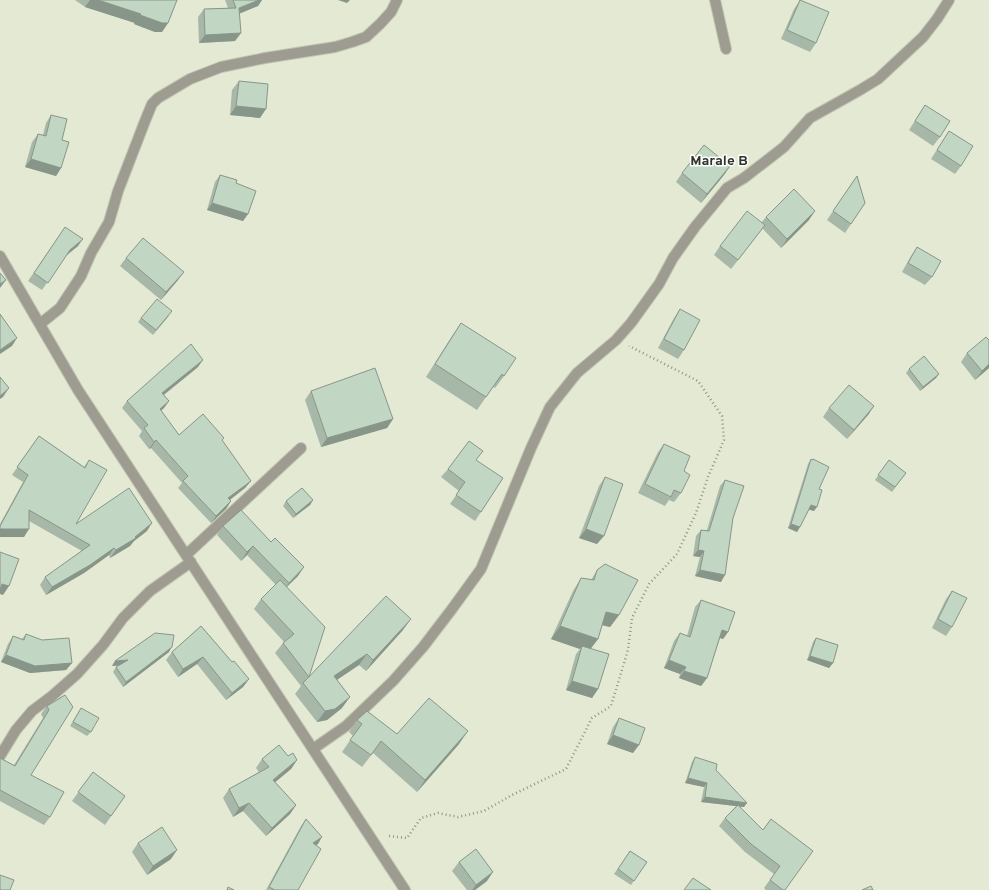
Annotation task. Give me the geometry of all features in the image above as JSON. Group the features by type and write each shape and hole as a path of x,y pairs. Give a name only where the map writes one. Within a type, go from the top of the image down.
{"street":[{"path":"40,324 60,308 81,276 91,253 108,222 144,120 152,104 158,98 190,78 221,67 258,59 335,47 352,42 366,36 380,24 391,12 397,0"},
{"path":"715,0 726,49"},
{"path":"313,748 346,726 393,681 423,647 452,609 480,569 550,407 577,373 616,340 631,323 659,284 673,258 695,227 727,188 744,178 784,147 810,118 878,79 923,37 949,0"},
{"path":"0,256 78,390 405,890"},
{"path":"0,756 16,730 32,711 77,674 123,618 150,591 188,559 301,448"}],"path":[{"path":"369,834 407,838 421,818 438,813 458,816 484,811 512,795 566,769 592,718 611,706 628,650 632,618 649,584 677,554 696,513 708,476 724,440 722,416 698,381 616,340"}],"building":[{"path":"98,0 177,0 168,23 162,23 140,15 141,14"},
{"path":"233,0 259,0 239,8 241,33 205,35 204,9 236,8"},
{"path":"800,0 829,12 816,43 787,30"},
{"path":"239,81 268,84 266,109 236,106"},
{"path":"925,105 950,121 940,137 915,121"},
{"path":"51,115 67,119 62,140 69,142 61,168 31,159 38,134 46,136"},
{"path":"949,131 973,146 961,166 937,150"},
{"path":"704,145 730,166 707,194 682,173"},
{"path":"220,175 237,180 236,183 256,191 248,214 212,203"},
{"path":"857,176 865,203 851,224 833,211"},
{"path":"794,189 815,211 787,239 766,217"},
{"path":"747,211 765,225 738,260 720,246"},
{"path":"65,227 83,239 70,250 48,283 34,273"},
{"path":"143,238 184,272 166,292 126,258"},
{"path":"917,247 941,261 932,277 908,263"},
{"path":"0,273 6,280 0,284"},
{"path":"157,299 172,311 156,330 141,318"},
{"path":"680,309 700,320 684,350 664,339"},
{"path":"0,314 17,338 0,350"},
{"path":"461,323 516,358 504,376 502,374 486,397 435,364"},
{"path":"986,337 989,340 989,364 982,371 967,353"},
{"path":"191,344 203,360 162,393 169,401 160,409 179,435 203,414 224,438 222,440 251,481 228,498 231,501 216,516 183,481 188,476 156,440 154,442 144,428 148,425 127,401"},
{"path":"924,356 939,374 923,387 909,369"},
{"path":"375,368 393,419 327,438 311,391"},
{"path":"0,377 9,388 0,396"},
{"path":"849,385 874,406 854,430 829,408"},
{"path":"39,436 85,468 89,460 107,470 76,524 129,488 152,523 135,537 136,538 116,550 114,548 90,565 52,587 45,577 90,545 29,510 29,529 0,529 0,526 28,475 17,467"},
{"path":"469,441 483,451 476,460 503,478 481,512 456,495 465,482 448,469"},
{"path":"664,444 690,456 684,471 690,475 681,493 674,490 671,497 645,484"},
{"path":"811,459 829,467 819,489 822,490 817,507 811,505 800,527 791,524"},
{"path":"889,460 906,473 895,487 878,475"},
{"path":"605,477 623,484 604,536 586,529"},
{"path":"725,480 744,486 733,518 725,575 700,570 704,551 698,550 701,530 709,531"},
{"path":"302,488 313,500 296,514 286,501"},
{"path":"241,510 271,542 275,538 304,567 289,583 253,546 247,552 223,526"},
{"path":"0,552 19,559 9,586 2,584 0,590"},
{"path":"605,564 638,580 619,615 606,612 598,639 560,626 581,578 594,580 597,570"},
{"path":"280,580 325,627 309,677 283,643 294,634 261,599"},
{"path":"952,591 967,598 952,627 938,619"},
{"path":"386,596 411,619 373,660 367,654 334,676 350,697 335,709 325,711 303,683"},
{"path":"701,600 735,612 728,632 722,630 707,678 684,671 686,667 669,660 680,633 690,637"},
{"path":"201,626 249,679 232,693 203,657 183,669 172,652"},
{"path":"155,633 174,635 172,647 126,682 116,667 128,660 115,661"},
{"path":"26,634 42,640 69,638 72,663 35,666 6,655 13,636 24,640"},
{"path":"816,638 838,645 833,663 810,656"},
{"path":"582,646 609,654 598,689 572,681"},
{"path":"65,695 73,707 31,775 64,792 50,817 0,790 0,758 15,766 49,710 47,706"},
{"path":"429,698 468,731 425,780 381,741 371,755 350,740 362,724 357,720 367,711 397,734"},
{"path":"81,708 99,718 91,732 73,722"},
{"path":"619,718 645,728 639,745 613,735"},
{"path":"279,745 288,756 293,753 297,760 273,780 296,805 272,828 249,803 239,808 229,789 269,767 262,759"},
{"path":"695,757 717,764 716,770 747,803 705,797 707,783 688,778"},
{"path":"93,772 125,796 111,816 78,792"},
{"path":"738,805 763,830 771,819 813,851 785,890 770,880 780,866 751,844 725,818"},
{"path":"306,819 322,837 313,843 321,849 298,890 275,890 269,887"},
{"path":"162,827 177,850 153,866 138,843"},
{"path":"476,849 493,872 476,885 459,862"},
{"path":"630,851 647,862 634,881 618,869"},
{"path":"0,875 14,880 10,890 0,890"},
{"path":"693,878 711,890 684,890"},
{"path":"871,886 873,890 862,890"},
{"path":"228,887 234,890 227,890"}],"district":[{"name":"Marale B","path":"719,160"}]}
